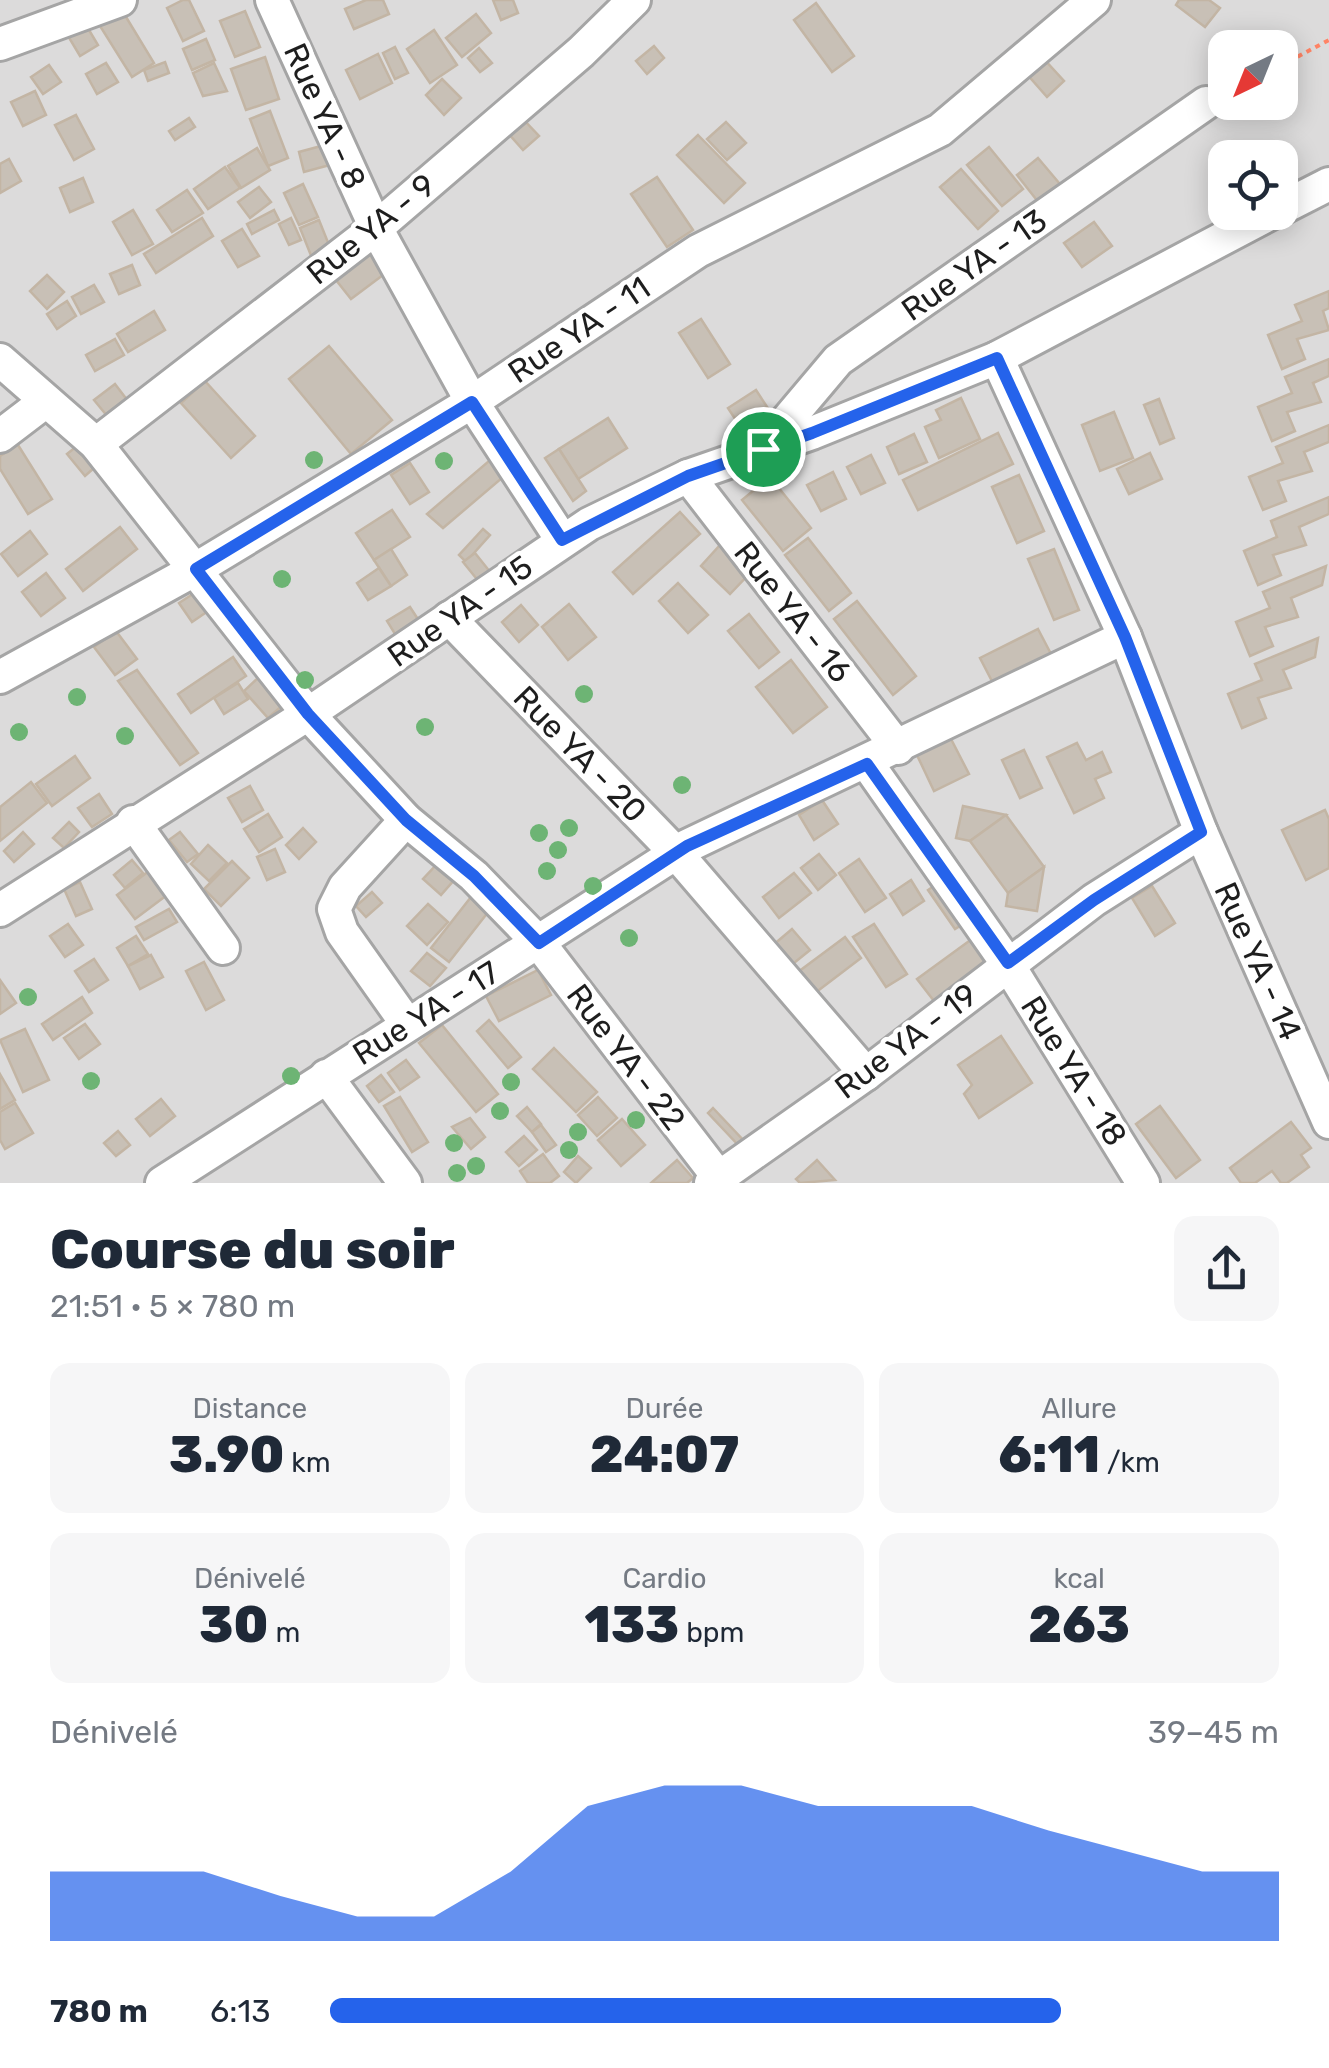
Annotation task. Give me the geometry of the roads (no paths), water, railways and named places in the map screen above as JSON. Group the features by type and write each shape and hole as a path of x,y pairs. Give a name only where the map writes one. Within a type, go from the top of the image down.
{"street":[{"name":"Rue YA - 8","path":"272,0 376,228 472,402 562,540"},
{"name":"Rue YA - 9","path":"96,444 376,228 582,52 634,0"},
{"name":"Rue YA - 11","path":"0,677 196,569 472,402 698,251 940,130 1094,0"},
{"path":"0,44 115,1"},
{"name":"Rue YA - 13","path":"763,449 838,360 1206,103"},
{"path":"1298,200 1329,184"},
{"name":"Rue YA - 15","path":"2,905 308,714 562,540 688,476 997,358 1239,230"},
{"name":"Rue YA - 14","path":"997,358 1125,637 1201,832 1329,1122"},
{"name":"Rue YA - 22","path":"0,360 96,444 308,714 406,820 474,876 539,943 718,1181"},
{"path":"0,436 46,402"},
{"name":"Rue YA - 16","path":"688,476 898,748"},
{"name":"Rue YA - 20","path":"450,618 676,853 866,1074"},
{"name":"Rue YA - 17","path":"162,1183 676,853 1125,637"},
{"name":"Rue YA - 18","path":"867,764 1008,963 1144,1183"},
{"path":"406,820 344,887 334,908 342,932 407,1024"},
{"path":"134,822 223,948"},
{"name":"Rue YA - 19","path":"718,1181 1094,900 1201,832"},
{"path":"326,1076 405,1183"}]}
